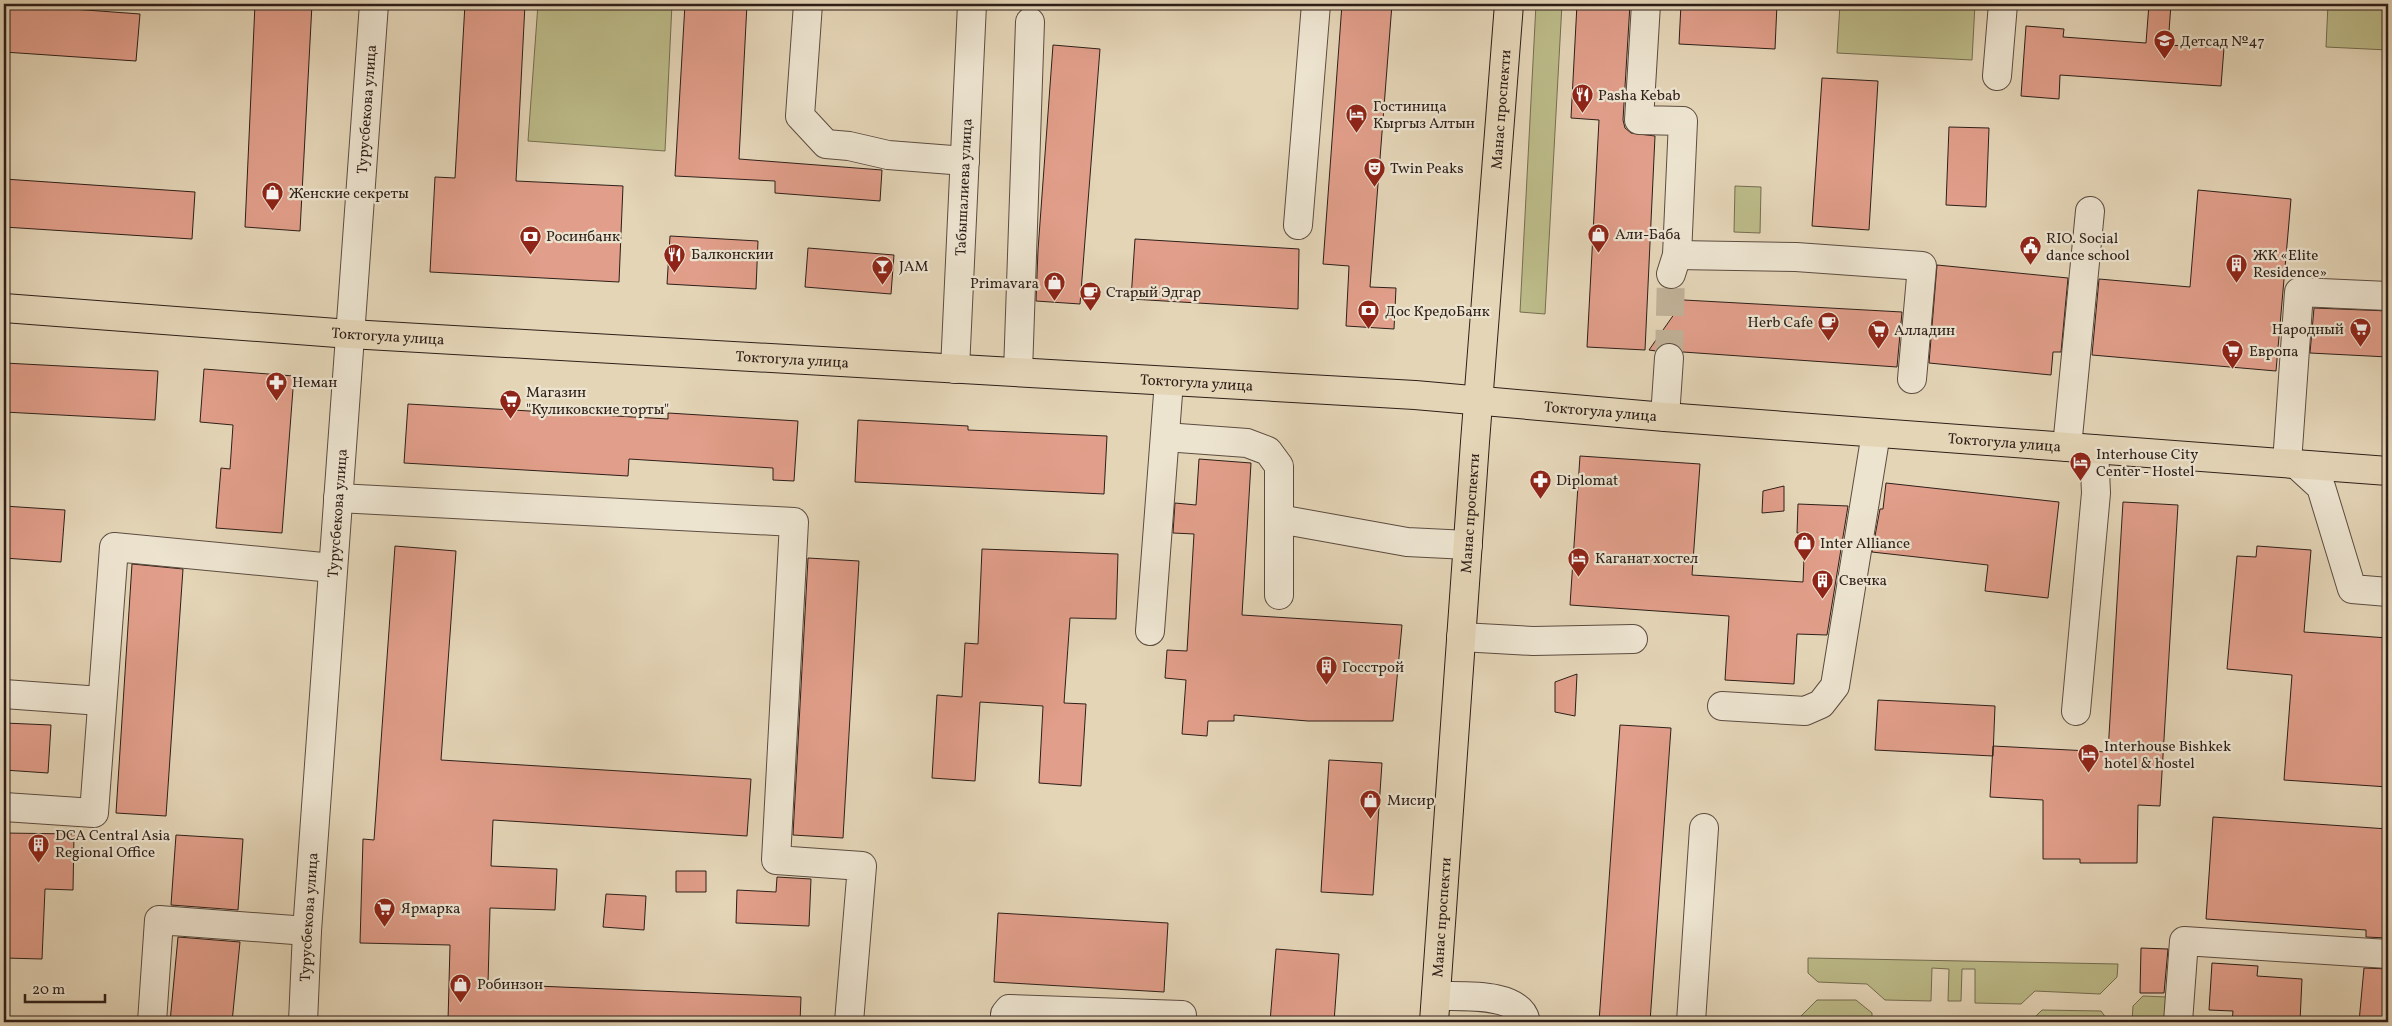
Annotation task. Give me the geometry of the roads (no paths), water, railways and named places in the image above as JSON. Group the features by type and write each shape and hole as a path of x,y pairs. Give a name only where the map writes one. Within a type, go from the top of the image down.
{"main road":[{"name":"Манас проспекти","path":"1435,1009 1509,4"},
{"name":"Токтогула улица","path":"4,308 350,334 1479,400 1665,418 2388,471"}],"street":[{"name":"Турусбекова улица","path":"303,1022 307,931 374,4"},
{"path":"808,4 800,116 826,144 849,146 888,155 965,161"},
{"name":"Табышалиева улица","path":"955,369 972,4"},
{"path":"1298,225 1316,4"},
{"path":"1646,4 1639,120 1683,121 1674,265 1796,257 1922,266 1912,379"},
{"path":"1997,76 2003,4"},
{"path":"1018,372 1030,22"},
{"path":"2066,447 2090,211"},
{"path":"2388,296 2299,292 2292,464 2321,487 2352,589 2388,592"},
{"path":"1665,418 1669,358"},
{"path":"1150,631 1169,381"},
{"path":"1722,706 1805,711 1822,704 1835,686 1876,433"},
{"path":"1165,437 1247,443 1268,451 1279,466 1279,595"},
{"path":"2076,711 2096,493 2094,449"},
{"path":"338,498 794,522 776,860 862,866 849,1022"},
{"path":"1279,519 1407,542 1468,545"},
{"path":"4,808 94,812 114,547 333,568"},
{"path":"1461,637 1533,641 1633,639"},
{"path":"4,694 101,701"},
{"path":"1691,1022 1704,828"},
{"path":"152,1022 159,920 307,931"},
{"path":"2178,1022 2184,941 2388,954"},
{"path":"1435,1009 1501,999 1514,1006 1525,1017 1526,1022"},
{"path":"1005,1022 1005,1014 1009,1009 1182,1015"}],"tunnel":[{"path":"1669,358 1671,274"}],"place":[{"name":"Детсад №47","path":"2164,60"},
{"name":"Pasha Kebab","path":"1582,114"},
{"name":"Гостиница Кыргыз Алтын","path":"1357,134"},
{"name":"Twin Peaks","path":"1374,187"},
{"name":"Женские секреты","path":"273,212"},
{"name":"Али-Баба","path":"1599,253"},
{"name":"Росинбанк","path":"530,255"},
{"name":"RIO. Social dance school","path":"2030,266"},
{"name":"Балконскии","path":"675,273"},
{"name":"ЖК «Elite Residence»","path":"2237,283"},
{"name":"JAM","path":"883,285"},
{"name":"Primavara","path":"1055,302"},
{"name":"Старый Эдгар","path":"1090,311"},
{"name":"Дос КредоБанк","path":"1369,330"},
{"name":"Herb Cafe","path":"1829,341"},
{"name":"Народный","path":"2360,348"},
{"name":"Алладин","path":"1878,349"},
{"name":"Европа","path":"2233,370"},
{"name":"Неман","path":"276,401"},
{"name":"Магазин \"Куликовские торты\"","path":"510,420"},
{"name":"Interhouse City Center - Hostel","path":"2080,482"},
{"name":"Diplomat","path":"1540,499"},
{"name":"Inter Alliance","path":"1804,562"},
{"name":"Каганат хостел","path":"1579,577"},
{"name":"Свечка","path":"1823,599"},
{"name":"Госстрой","path":"1326,686"},
{"name":"Interhouse Bishkek hotel & hostel","path":"2088,774"},
{"name":"Мисир","path":"1371,819"},
{"name":"DCA Central Asia Regional Office","path":"39,863"},
{"name":"Ярмарка","path":"385,927"},
{"name":"Робинзон","path":"461,1003"}]}
